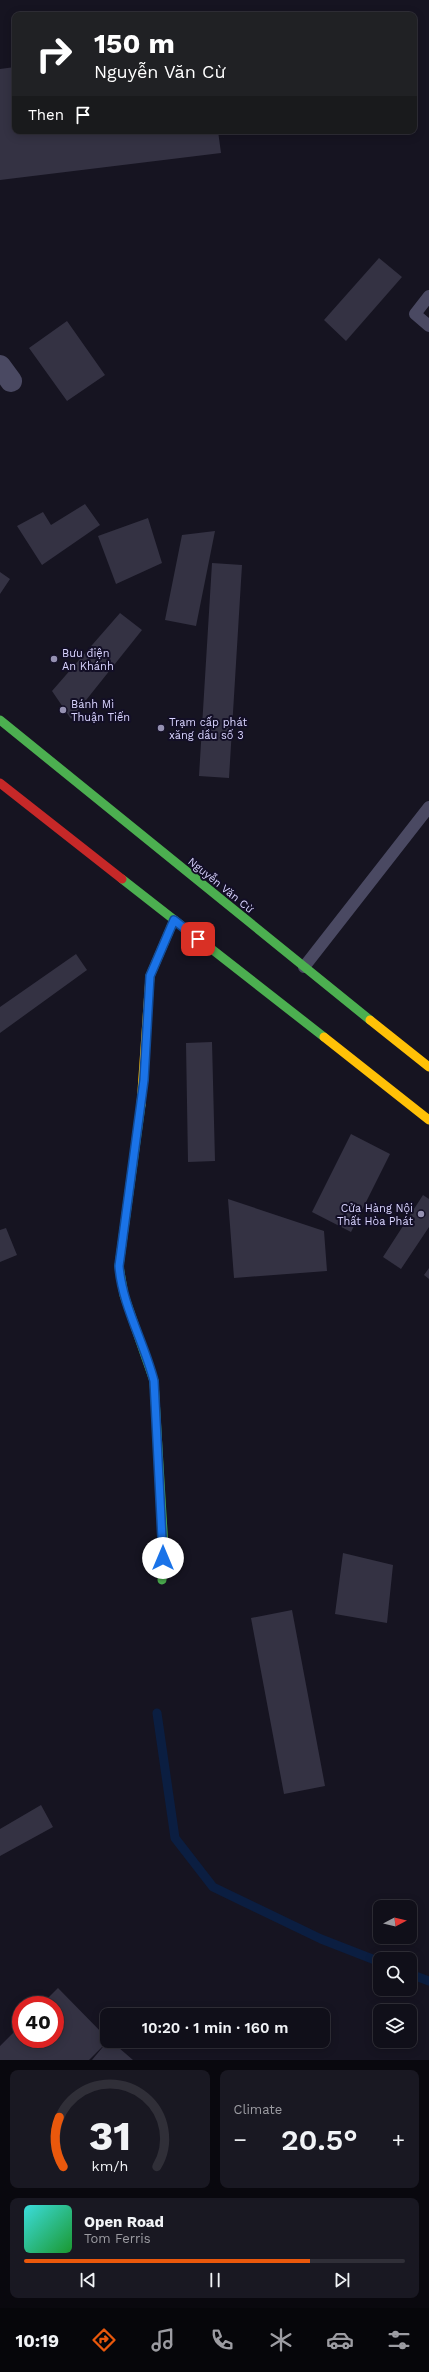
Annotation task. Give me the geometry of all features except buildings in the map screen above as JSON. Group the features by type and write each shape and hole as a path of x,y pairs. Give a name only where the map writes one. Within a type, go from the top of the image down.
{"main road":[{"name":"Nguyễn Văn Cừ","path":"0,720 304,967 428,1062"},
{"path":"0,783 429,1120"},
{"path":"162,1580 164,1548 154,1381 148,1357 120,1283 119,1266 144,1080 150,976 174,920"}],"lane":[{"path":"429,296 415,314 429,326"},
{"path":"304,967 429,807"}],"waterway":[{"path":"157,1713 175,1838 213,1887 321,1939 373,1959"},
{"path":"417,1977 429,1981"}],"traffic: fast":[{"path":"0,720 370,1020"},
{"path":"122,879 324,1037"},
{"path":"141,1105 119,1266 124,1295 154,1381 164,1548 162,1580"}],"traffic: slow":[{"path":"141,1105 150,976 174,920"},
{"path":"370,1020 429,1067"},
{"path":"324,1037 429,1120"}],"traffic: jam":[{"path":"0,783 122,879"}],"place":[{"name":"Bưu điện An Khánh","path":"54,659"},
{"name":"Bánh Mì Thuận Tiến","path":"63,710"},
{"name":"Trạm cấp phát xăng dầu số 3","path":"161,728"},
{"name":"Cửa Hàng Nội Thất Hòa Phát","path":"421,1214"}],"route":[{"path":"163,1558 164,1548 154,1381 148,1357 120,1283 119,1266 144,1080 150,976 174,920 198,939"}]}
